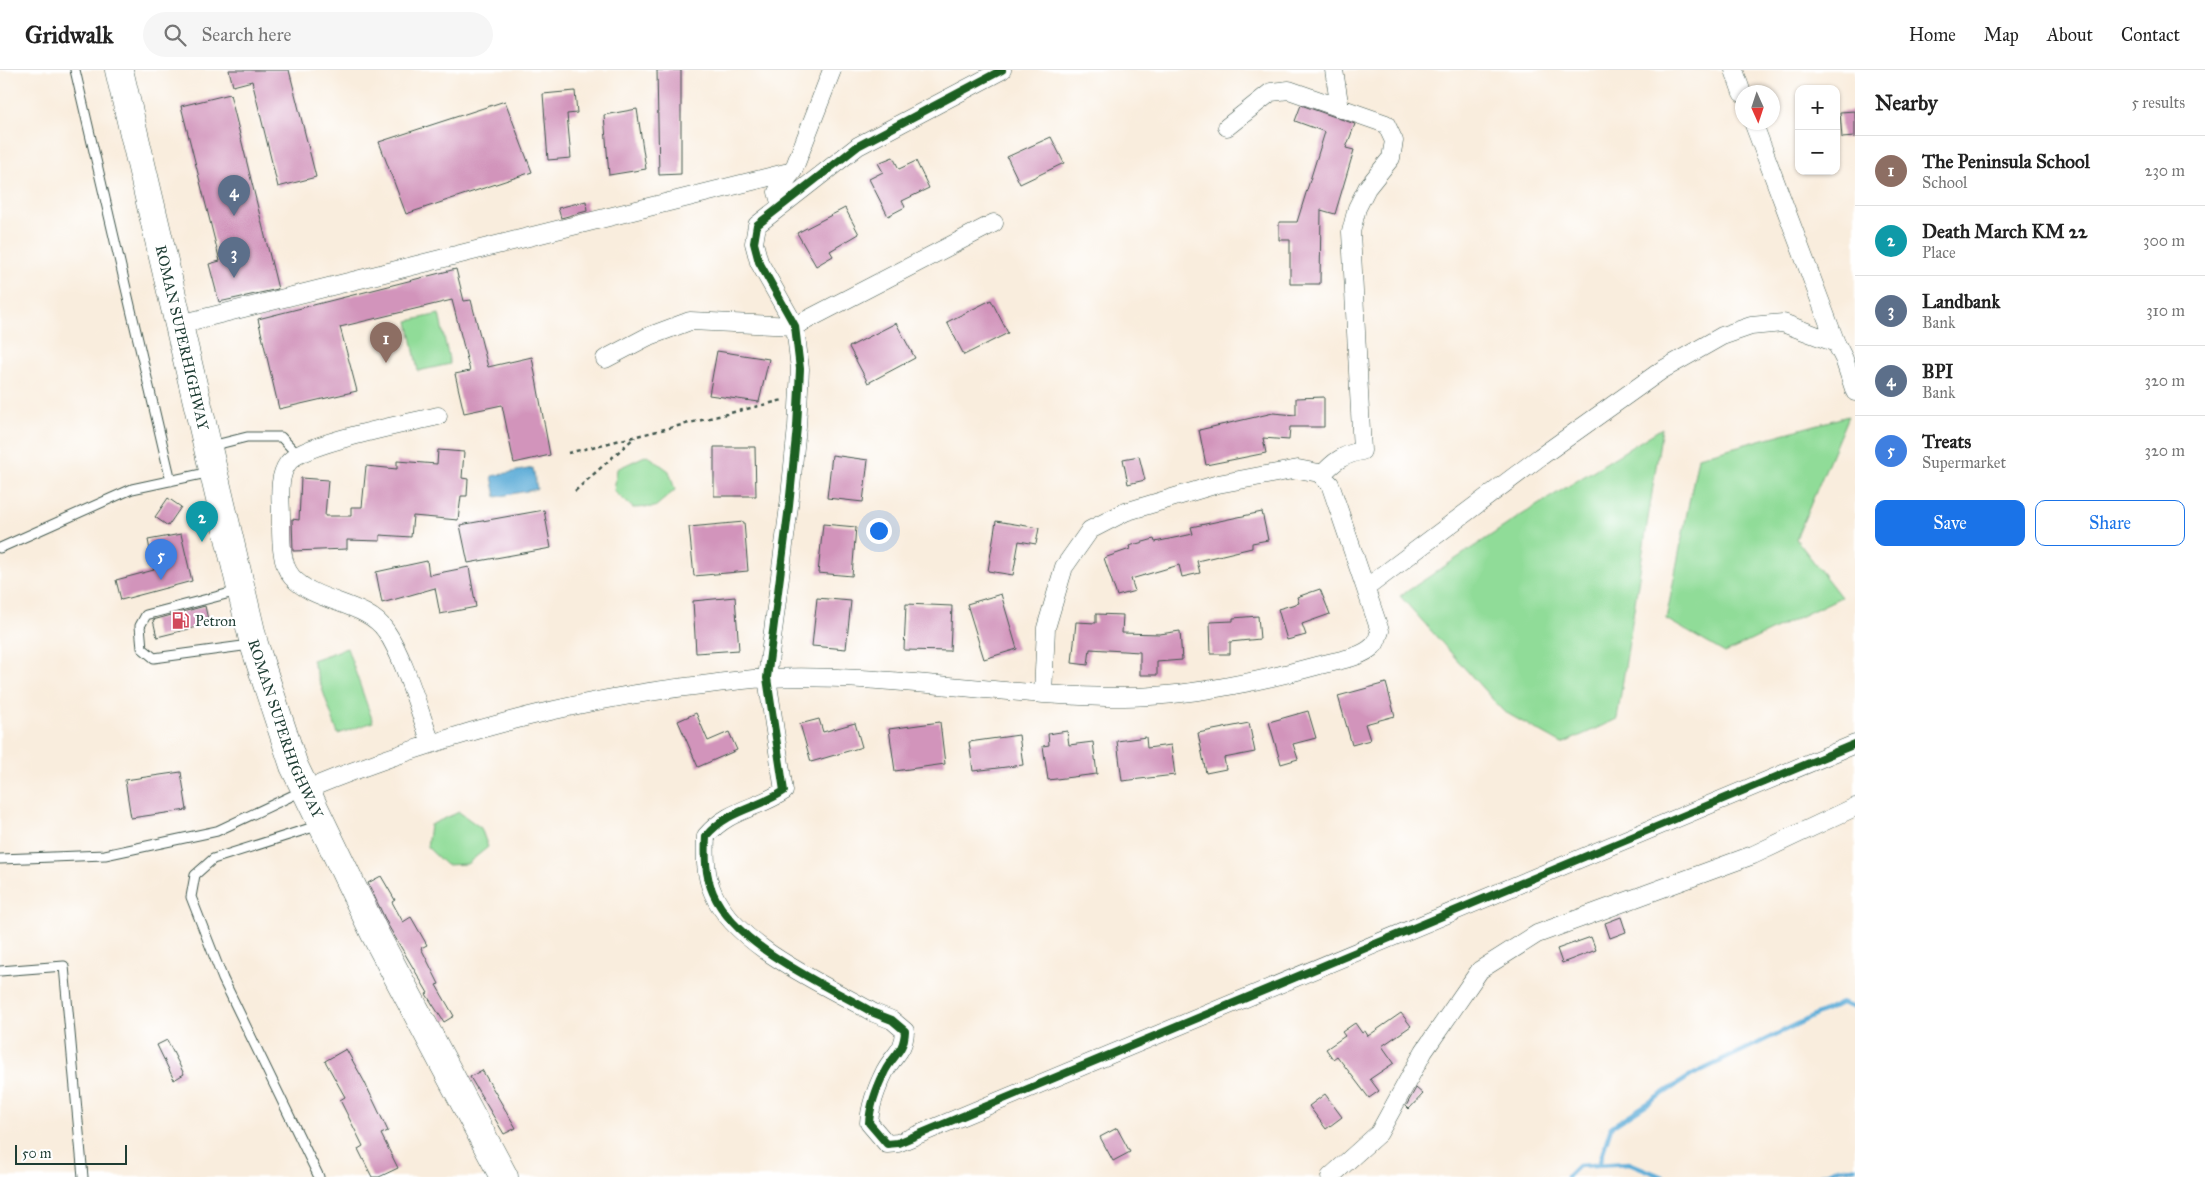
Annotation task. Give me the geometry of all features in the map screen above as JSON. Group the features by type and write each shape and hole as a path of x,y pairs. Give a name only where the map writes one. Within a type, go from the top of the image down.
{"main road":[{"name":"ROMAN SUPERHIGHWAY","path":"119,70 254,644 294,766 375,934 504,1177"}],"street":[{"path":"781,206 777,192 793,171 832,70"},
{"path":"1002,70 858,146 757,226 754,242 759,262 795,326 800,369 789,506 768,678 784,791 774,798 730,814 712,828 706,836 708,878 712,892 732,923 760,948 874,1013 892,1020 905,1030 905,1042 886,1070 870,1106 869,1122 887,1144 898,1143 1855,744"},
{"path":"1334,70 1340,109"},
{"path":"1734,70 1739,85"},
{"path":"1227,127 1271,92 1289,90 1386,124 1394,141 1391,158 1367,188 1357,208 1351,232 1362,451 1342,457 1332,463 1322,475"},
{"path":"1757,130 1836,342 1850,359 1855,392"},
{"path":"180,324 793,171"},
{"path":"605,359 647,337 690,321 795,326 994,223"},
{"path":"1366,588 1555,446 1662,370 1722,336 1751,326 1783,323 1836,342"},
{"path":"430,743 400,661 386,630 373,618 302,586 291,576 285,560 281,533 281,479 287,463 297,454 334,442 438,416"},
{"path":"305,790 366,765 430,743 508,721 595,701 673,688 768,678 872,680 1043,694 1126,697 1192,691 1289,673 1363,653 1375,645 1380,631 1330,484 1319,473 1298,469 1218,484 1125,512 1090,530 1064,567 1046,628 1043,694"},
{"path":"1330,1177 1379,1133 1424,1051 1480,970 1537,934 1753,855 1855,807"}],"lane":[{"path":"75,70 171,481"},
{"path":"0,548 132,489 171,481 247,438 281,437 297,454"},
{"path":"241,590 146,615 140,626 142,648 154,658 254,644"},
{"path":"0,859 105,855 217,831 305,790"},
{"path":"319,1177 223,979 191,897 195,875 213,859 322,824"},
{"path":"0,970 64,966 83,1177"}],"path":[{"path":"568,453 799,396"},
{"path":"575,491 636,436"}],"green space":[{"path":"439,314 450,364 418,371 408,321"},
{"path":"1848,416 1796,539 1841,597 1725,653 1666,619 1698,457"},
{"path":"1662,428 1617,719 1562,744 1503,711 1400,596 1520,516"},
{"path":"647,455 669,471 675,490 655,507 633,508 614,491 617,469"},
{"path":"347,648 373,722 338,734 312,660"},
{"path":"459,812 481,828 488,847 467,864 446,865 427,847 430,825"}],"water":[{"path":"533,468 537,489 496,497 492,476"}],"building":[{"path":"229,70 289,70 316,177 278,187 252,81 233,86"},
{"path":"657,70 681,70 681,174 659,175"},
{"path":"575,91 577,113 567,114 571,158 548,160 543,94"},
{"path":"230,94 278,289 219,302 209,264 220,261 181,106"},
{"path":"505,101 532,172 406,214 379,142"},
{"path":"1301,105 1355,124 1346,148 1354,150 1335,214 1321,210 1320,284 1290,284 1290,240 1279,240 1279,222 1297,222 1325,132 1295,121"},
{"path":"637,109 646,169 609,175 604,115"},
{"path":"1855,111 1855,137 1842,138 1840,112"},
{"path":"1051,137 1064,163 1020,184 1007,157"},
{"path":"893,157 899,169 916,161 929,188 902,201 905,207 888,216 869,179 883,172 878,163"},
{"path":"586,201 587,211 561,218 558,208"},
{"path":"845,208 859,234 830,251 833,256 816,266 797,233"},
{"path":"456,269 464,301 471,300 488,367 532,357 550,455 514,463 502,405 464,413 455,374 470,371 452,300 340,327 357,391 279,409 258,319"},
{"path":"991,300 1008,333 964,355 947,322"},
{"path":"896,323 915,358 868,383 849,347"},
{"path":"717,351 769,359 759,402 709,395"},
{"path":"1324,397 1324,427 1290,427 1289,440 1263,438 1266,453 1206,465 1199,430 1273,413 1296,415 1296,398"},
{"path":"714,447 755,447 756,496 714,496"},
{"path":"438,450 464,452 462,478 468,479 467,496 461,496 458,520 413,516 411,537 380,535 380,541 347,540 347,549 293,551 292,519 299,520 301,478 328,480 325,516 351,516 351,507 362,507 366,466 397,469 397,461 437,464"},
{"path":"832,455 868,460 863,502 827,498"},
{"path":"1139,456 1145,480 1128,484 1123,459"},
{"path":"168,498 181,507 168,526 155,517"},
{"path":"544,510 551,548 468,563 460,525"},
{"path":"1262,512 1268,540 1252,543 1252,548 1197,561 1200,573 1182,577 1179,565 1131,579 1135,591 1117,596 1104,558 1130,549 1129,546 1154,539 1155,542 1193,534 1191,527"},
{"path":"996,521 1039,528 1036,544 1019,541 1013,575 988,571"},
{"path":"744,522 748,571 694,576 689,527"},
{"path":"823,524 856,527 852,576 818,573"},
{"path":"181,534 192,581 121,600 116,580 154,570 148,540"},
{"path":"427,561 429,575 469,567 476,607 440,614 435,588 382,603 376,572"},
{"path":"1320,589 1330,614 1302,624 1306,635 1287,640 1278,609 1299,603 1297,597"},
{"path":"1001,594 1017,649 984,659 967,604"},
{"path":"735,597 739,650 696,653 693,601"},
{"path":"817,598 851,601 846,649 812,646"},
{"path":"906,604 952,606 950,651 904,650"},
{"name":"Petron","path":"205,606 209,624 157,637 153,620"},
{"path":"1096,614 1123,615 1122,633 1160,634 1180,631 1182,660 1157,662 1157,675 1140,675 1140,652 1090,649 1088,665 1072,663 1076,622 1096,623"},
{"path":"1258,616 1260,639 1230,642 1230,654 1211,654 1210,622 1233,621 1233,618"},
{"path":"1386,683 1395,716 1365,724 1370,740 1352,745 1338,696"},
{"path":"1308,711 1316,738 1293,744 1298,759 1281,764 1269,722"},
{"path":"696,713 708,741 729,732 737,750 698,767 678,721"},
{"path":"819,719 823,732 855,723 862,747 811,762 800,724"},
{"path":"940,722 945,764 895,771 889,729"},
{"path":"1249,723 1255,752 1224,758 1226,769 1206,773 1198,733"},
{"path":"1067,731 1069,745 1093,742 1097,774 1048,780 1043,746 1049,745 1048,734"},
{"path":"1019,735 1023,765 973,771 969,742"},
{"path":"1146,737 1147,748 1171,745 1175,775 1122,781 1117,741"},
{"path":"181,772 187,810 131,818 125,780"},
{"path":"381,876 395,900 392,902 403,922 411,917 427,945 421,948 439,984 436,985 454,1016 444,1022 426,994 428,993 389,927 368,883"},
{"path":"1621,917 1626,932 1610,938 1605,923"},
{"path":"1591,937 1596,950 1562,963 1557,949"},
{"path":"1401,1013 1411,1026 1382,1046 1394,1063 1370,1079 1379,1091 1369,1098 1337,1056 1333,1059 1326,1049 1345,1036 1342,1032 1355,1023 1362,1033 1365,1031 1368,1036"},
{"path":"167,1040 184,1074 174,1080 157,1045"},
{"path":"346,1049 388,1131 381,1134 398,1168 379,1177 372,1177 358,1149 363,1146 340,1100 345,1097 325,1061"},
{"path":"482,1070 516,1128 504,1134 470,1077"},
{"path":"1416,1088 1423,1094 1409,1109 1406,1106"},
{"path":"1325,1094 1342,1117 1326,1129 1309,1106"},
{"path":"1117,1128 1130,1152 1113,1161 1100,1137"}],"waterway":[{"path":"1599,1164 1611,1127 1692,1075 1841,1003 1855,1008"},
{"path":"1567,1177 1578,1166 1629,1163 1663,1177"},
{"path":"1817,1177 1835,1169 1855,1168"}],"cycle path":[{"path":"1002,70 858,146 757,225 754,243 759,262 795,326 800,369 797,427 789,506 767,678 784,791 724,820 706,836 707,872 710,886 724,912 761,947 807,977 874,1013 892,1020 905,1031 903,1044 888,1065 872,1103 869,1123 887,1144 898,1143 1855,744"}],"place":[{"name":"BPI","path":"234,216"},
{"name":"Landbank","path":"234,278"},
{"name":"The Peninsula School","path":"386,363"},
{"name":"Death March KM 22","path":"202,542"},
{"name":"Treats","path":"161,580"},
{"name":"Petron","path":"181,621"}]}
